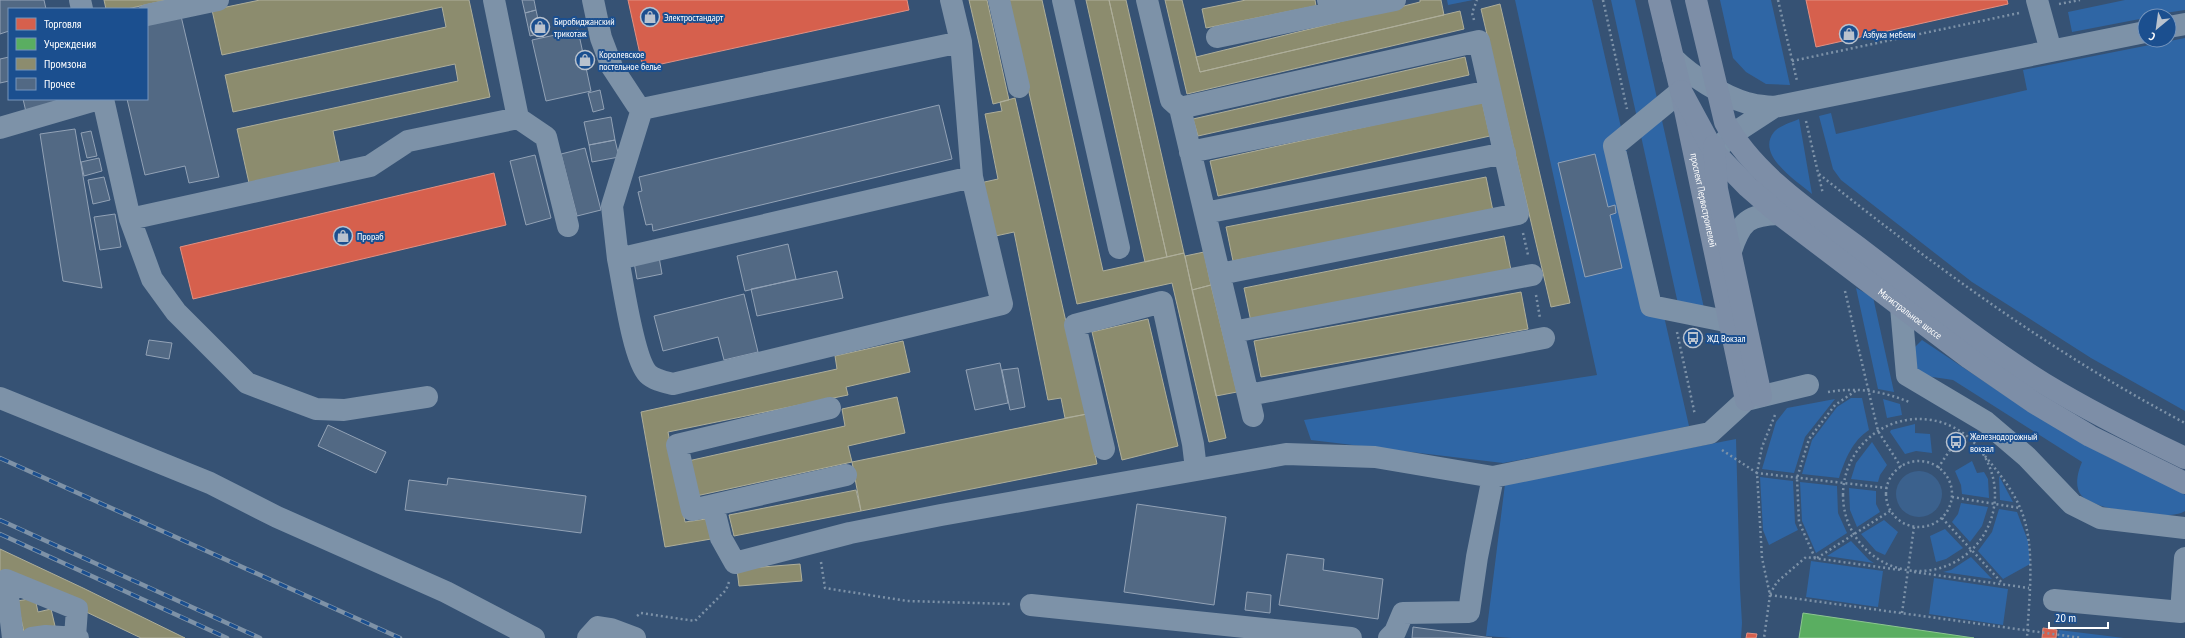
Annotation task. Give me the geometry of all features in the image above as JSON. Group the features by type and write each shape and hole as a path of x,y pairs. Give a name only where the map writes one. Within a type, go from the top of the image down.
{"main road":[{"name":"проспект Первостроителей","path":"1658,0 1681,91 1730,322 1754,398"},
{"path":"1696,0 1715,87 1714,152 1717,189 1731,251 1754,398"},
{"name":"Магистральное шоссе","path":"1715,87 1725,122 1732,135 1754,164 1907,299 2033,402 2090,436 2185,484"},
{"name":"Магистральное шоссе","path":"1681,91 1714,152 1736,175 1779,214 1907,299 2043,383 2086,408 2185,458"}],"street":[{"path":"148,15 218,0"},
{"path":"494,0 518,118 546,137 568,226"},
{"path":"593,0 601,38 612,67 637,105 642,109"},
{"path":"642,109 612,206 618,258 639,358 648,373 658,380 673,384 1002,304 972,177 961,42 951,0"},
{"path":"999,0 1020,87"},
{"path":"1063,0 1119,248"},
{"path":"1147,0 1172,100 1180,108 1253,416"},
{"path":"1217,37 1330,6 1395,0"},
{"path":"2038,4 2051,51"},
{"path":"1673,58 1683,68 1746,103 1774,106 2137,34"},
{"path":"1180,108 1479,41 1518,214 1220,274"},
{"path":"642,109 961,42"},
{"path":"1190,152 1490,91"},
{"path":"1681,91 1614,146 1651,306 1730,322"},
{"path":"0,128 96,100"},
{"path":"103,100 130,220 152,279 176,312 247,382 316,409 344,410 427,397"},
{"path":"1714,152 1732,135 1774,106"},
{"path":"130,220 370,166 408,141 518,118"},
{"path":"1205,213 1505,153"},
{"path":"1712,241 1717,189 1723,182 1736,175 1763,182 1792,196"},
{"path":"618,258 972,177"},
{"path":"1731,251 1737,233 1748,220 1755,216 1779,214"},
{"path":"1233,332 1532,275"},
{"path":"1907,299 1907,375 1986,422 2027,457 2072,504 2100,518 2185,528"},
{"path":"1104,449 1076,325 1162,302 1193,444 1196,470"},
{"path":"1248,395 1544,338"},
{"path":"713,506 721,538 735,563 818,542 941,515 1286,454 1376,457 1493,477 1710,433 1754,398 1816,389"},
{"path":"0,398 210,483 277,517 446,592 534,638"},
{"path":"830,408 677,445 692,510 846,475"},
{"path":"1389,638 1395,632 1403,614 1469,612 1477,557 1493,477"},
{"path":"2054,600 2181,612 2185,558"},
{"path":"3,578 77,610 77,638 46,636 32,638"},
{"path":"3,578 13,638"},
{"path":"1031,604 1351,638"},
{"path":"588,638 598,627 627,635"}],"path":[{"path":"1778,0 1823,195"},
{"path":"1792,61 2038,4 2080,0"},
{"path":"1819,174 1970,291 2088,369 2185,423"},
{"path":"1844,288 1878,431 1901,467"},
{"path":"1816,389 1868,390 1896,397 1914,404"},
{"path":"1815,558 1799,522 1797,478 1809,439 1835,405 1857,390"},
{"path":"1764,638 1770,595 1762,558 1757,473 1765,440 1779,409"},
{"path":"1935,416 1962,432 1983,453 2004,480 2020,508 2028,537 2029,588 2027,638"},
{"path":"1962,432 1941,421 1915,418 1889,424 1866,439 1851,460 1844,483 1844,511 1854,534 1873,556 1908,571 1923,571 1949,565 1972,550 1987,529 1995,504 1993,478 1983,453"},
{"path":"1938,468 1962,432"},
{"path":"1699,435 1757,473 1887,488"},
{"path":"1917,461 1928,463 1938,468 1947,476 1951,487 1952,497 1948,509 1942,518 1932,525 1914,527 1899,521 1890,511 1886,502 1889,480 1901,467 1917,461"},
{"path":"1952,497 2020,508"},
{"path":"1815,558 1890,511"},
{"path":"1942,518 2004,585"},
{"path":"1902,613 1914,527"},
{"path":"818,542 825,588 907,601 1031,604"},
{"path":"1770,595 1777,582 1806,557 2029,588"},
{"path":"627,635 641,613 695,620 726,590 735,563"},
{"path":"1770,595 2082,638"}],"shaded area":[{"path":"1447,0 1473,0 1448,5"},
{"path":"1515,0 1592,0 1689,426 1611,443 1503,463 1311,440 1304,420 1597,375"},
{"path":"1611,0 1635,0 1704,308 1682,322"},
{"path":"1720,0 1771,0 1790,85 1766,84 1746,72 1733,58"},
{"path":"2125,0 2185,0 2185,10 2177,11 2177,8 2137,8 2137,20 2072,32 2068,12"},
{"path":"2185,38 2185,411 2091,358 1972,282 1841,180 1833,169 1819,116 1831,113 1836,134 2027,90 2023,70 2137,47 2177,48 2177,40"},
{"path":"1799,119 1812,194 1781,167 1774,159 1770,150 1770,141 1774,132 1782,126"},
{"path":"1856,288 1873,297 1894,392 1878,389"},
{"path":"1922,340 2027,410 2108,457 2182,492 2185,495 2185,511 2176,514 2148,515 2115,510 2088,500 2081,495 2077,483 2082,462 1953,380 1926,376 1917,369 1914,348"},
{"path":"1851,398 1862,398 1869,430 1863,434 1850,451 1839,478 1802,474 1812,440 1837,407"},
{"path":"1835,399 1805,437 1794,473 1762,469 1776,422 1787,408"},
{"path":"1883,399 1900,404 1902,415 1887,418"},
{"path":"1915,424 1915,433 1930,434 1932,453 1916,451 1905,454 1890,432 1891,430"},
{"path":"1736,439 1742,623 1741,638 1512,638 1486,636 1505,484"},
{"path":"1872,442 1887,465 1880,475 1878,482 1851,479 1856,463"},
{"path":"1972,461 1977,473 1984,472 1988,479 1989,498 1962,494 1961,485 1955,471"},
{"path":"1919,471 1932,475 1938,481 1942,494 1938,507 1932,513 1919,517 1906,513 1900,507 1896,494 1900,481 1906,475"},
{"path":"1999,476 2013,502 2000,500"},
{"path":"1760,477 1793,481 1795,523 1798,530 1769,545 1763,530"},
{"path":"1800,482 1837,486 1838,513 1847,533 1816,553 1802,521"},
{"path":"1849,488 1876,491 1876,504 1880,512 1857,527 1850,510"},
{"path":"1961,503 1988,507 1982,526 1970,542 1952,522 1958,514"},
{"path":"1999,509 2017,512 2028,541 2030,564 2003,579 1978,551 1992,532"},
{"path":"1884,520 1898,532 1885,555 1876,551 1861,534"},
{"path":"1945,529 1963,548 1946,559 1936,562 1930,536"},
{"path":"1851,541 1869,560 1874,563 1827,556"},
{"path":"1971,557 1992,579 1943,572 1951,570"},
{"path":"1811,561 1883,571 1878,607 1806,597"},
{"path":"1934,578 2008,589 2003,625 1929,614"},
{"path":"2059,630 2124,638 2058,638"}],"building: Торговля":[{"path":"628,0 907,0 909,10 643,68"},
{"path":"1806,0 2007,0 2008,4 1816,47"},
{"name":"Прораб","path":"494,173 506,225 193,299 180,247"},
{"path":"2043,628 2057,630 2056,638 2042,638"},
{"path":"1747,633 1757,634 1756,638 1746,638"}],"building: Учреждения":[{"path":"1803,613 1933,632 1974,638 1799,638"}],"building: Промзона":[{"path":"104,0 167,0 131,8 106,8"},
{"path":"260,0 469,0 490,97 333,131 340,164 249,183 237,129 458,81 455,64 233,112 225,75 446,27 442,7 222,55 212,10"},
{"path":"969,0 987,0 1009,100 993,104"},
{"path":"1008,0 1042,0 1103,271 1184,253 1226,438 1209,442 1172,283 1077,304"},
{"path":"1086,0 1109,0 1167,257 1145,262"},
{"path":"1109,0 1126,0 1184,253 1167,257"},
{"path":"1165,0 1182,0 1200,72 1460,11 1464,29 1187,94"},
{"path":"1246,0 1315,0 1316,6 1206,28 1202,9"},
{"path":"1420,0 1441,0 1444,15 1200,72 1196,57 1420,2"},
{"path":"1500,4 1570,303 1551,307 1481,9"},
{"path":"1465,57 1469,75 1198,136 1193,119"},
{"path":"1015,98 1087,414 1065,418 1061,398 1048,400 1014,232 991,237 980,183 998,179 985,114 1002,111 1000,102"},
{"path":"1482,101 1490,136 1218,196 1210,161"},
{"path":"1486,177 1493,211 1233,261 1226,227"},
{"path":"1504,236 1511,270 1251,322 1244,288"},
{"path":"1204,252 1211,285 1192,290 1185,256"},
{"path":"1211,285 1237,392 1216,396 1192,290"},
{"path":"1521,292 1528,329 1261,377 1254,341"},
{"path":"1148,319 1178,446 1122,460 1092,332"},
{"path":"903,341 910,372 846,387 848,395 668,432 685,522 706,519 711,539 665,547 641,412 837,369 835,356"},
{"path":"897,397 905,433 848,446 852,462 696,496 688,461 845,426 842,409"},
{"path":"1087,414 1097,464 861,511 852,462"},
{"path":"856,490 861,511 734,536 729,515"},
{"path":"0,549 185,638 141,638 0,571"},
{"path":"800,564 802,581 739,586 737,569"},
{"path":"35,598 38,612 51,609 55,626 24,632 17,601"}],"building: Прочее":[{"path":"0,0 44,0 46,8 8,8 8,31 0,34"},
{"path":"522,0 534,0 536,10 525,13"},
{"path":"536,10 541,33 530,36 525,13"},
{"path":"181,16 219,177 189,183 185,166 145,175 127,100 148,100 148,24"},
{"path":"578,30 591,91 546,101 532,40"},
{"path":"8,57 8,81 0,83 0,59"},
{"path":"600,90 604,109 593,112 588,93"},
{"path":"23,100 56,100 57,104 26,112"},
{"path":"939,105 952,159 653,231 652,224 646,225 638,192 642,191 639,177"},
{"path":"611,117 615,140 589,145 584,122"},
{"path":"75,129 102,288 63,281 40,134"},
{"path":"91,131 97,156 87,158 81,133"},
{"path":"615,140 619,157 592,162 589,145"},
{"path":"585,148 601,210 577,216 561,154"},
{"path":"1595,154 1608,207 1615,205 1616,213 1610,215 1622,268 1585,277 1558,163"},
{"path":"535,155 551,218 526,225 510,161"},
{"path":"99,158 102,171 84,176 81,162"},
{"path":"104,177 110,200 93,204 88,180"},
{"path":"115,214 121,247 100,250 94,217"},
{"path":"788,244 796,279 745,291 737,256"},
{"path":"659,257 662,274 637,279 634,262"},
{"path":"837,271 843,298 757,316 751,289"},
{"path":"744,294 758,352 724,360 718,337 663,351 654,316"},
{"path":"149,340 172,343 169,359 146,355"},
{"path":"1000,363 1008,403 975,410 966,370"},
{"path":"1018,368 1025,407 1010,410 1002,370"},
{"path":"328,425 386,452 376,473 318,446"},
{"path":"448,478 586,496 581,533 405,510 409,480 447,485"},
{"path":"1137,504 1226,517 1214,605 1124,592"},
{"path":"1287,554 1324,559 1323,570 1383,579 1378,619 1279,605"},
{"path":"1247,592 1271,595 1270,613 1245,610"},
{"path":"1413,627 1492,638 1412,638"}],"railway":[{"path":"0,458 400,638"},
{"path":"0,520 260,638"},
{"path":"0,534 227,638"}],"place":[{"name":"Электростандарт","path":"650,17"},
{"name":"Биробиджанский трикотаж","path":"540,27"},
{"name":"Азбука мебели","path":"1849,34"},
{"name":"Королевское постельное белье","path":"585,60"},
{"name":"Прораб","path":"343,236"},
{"name":"ЖД Вокзал","path":"1693,338"},
{"name":"Железнодорожный вокзал","path":"1956,442"}]}
